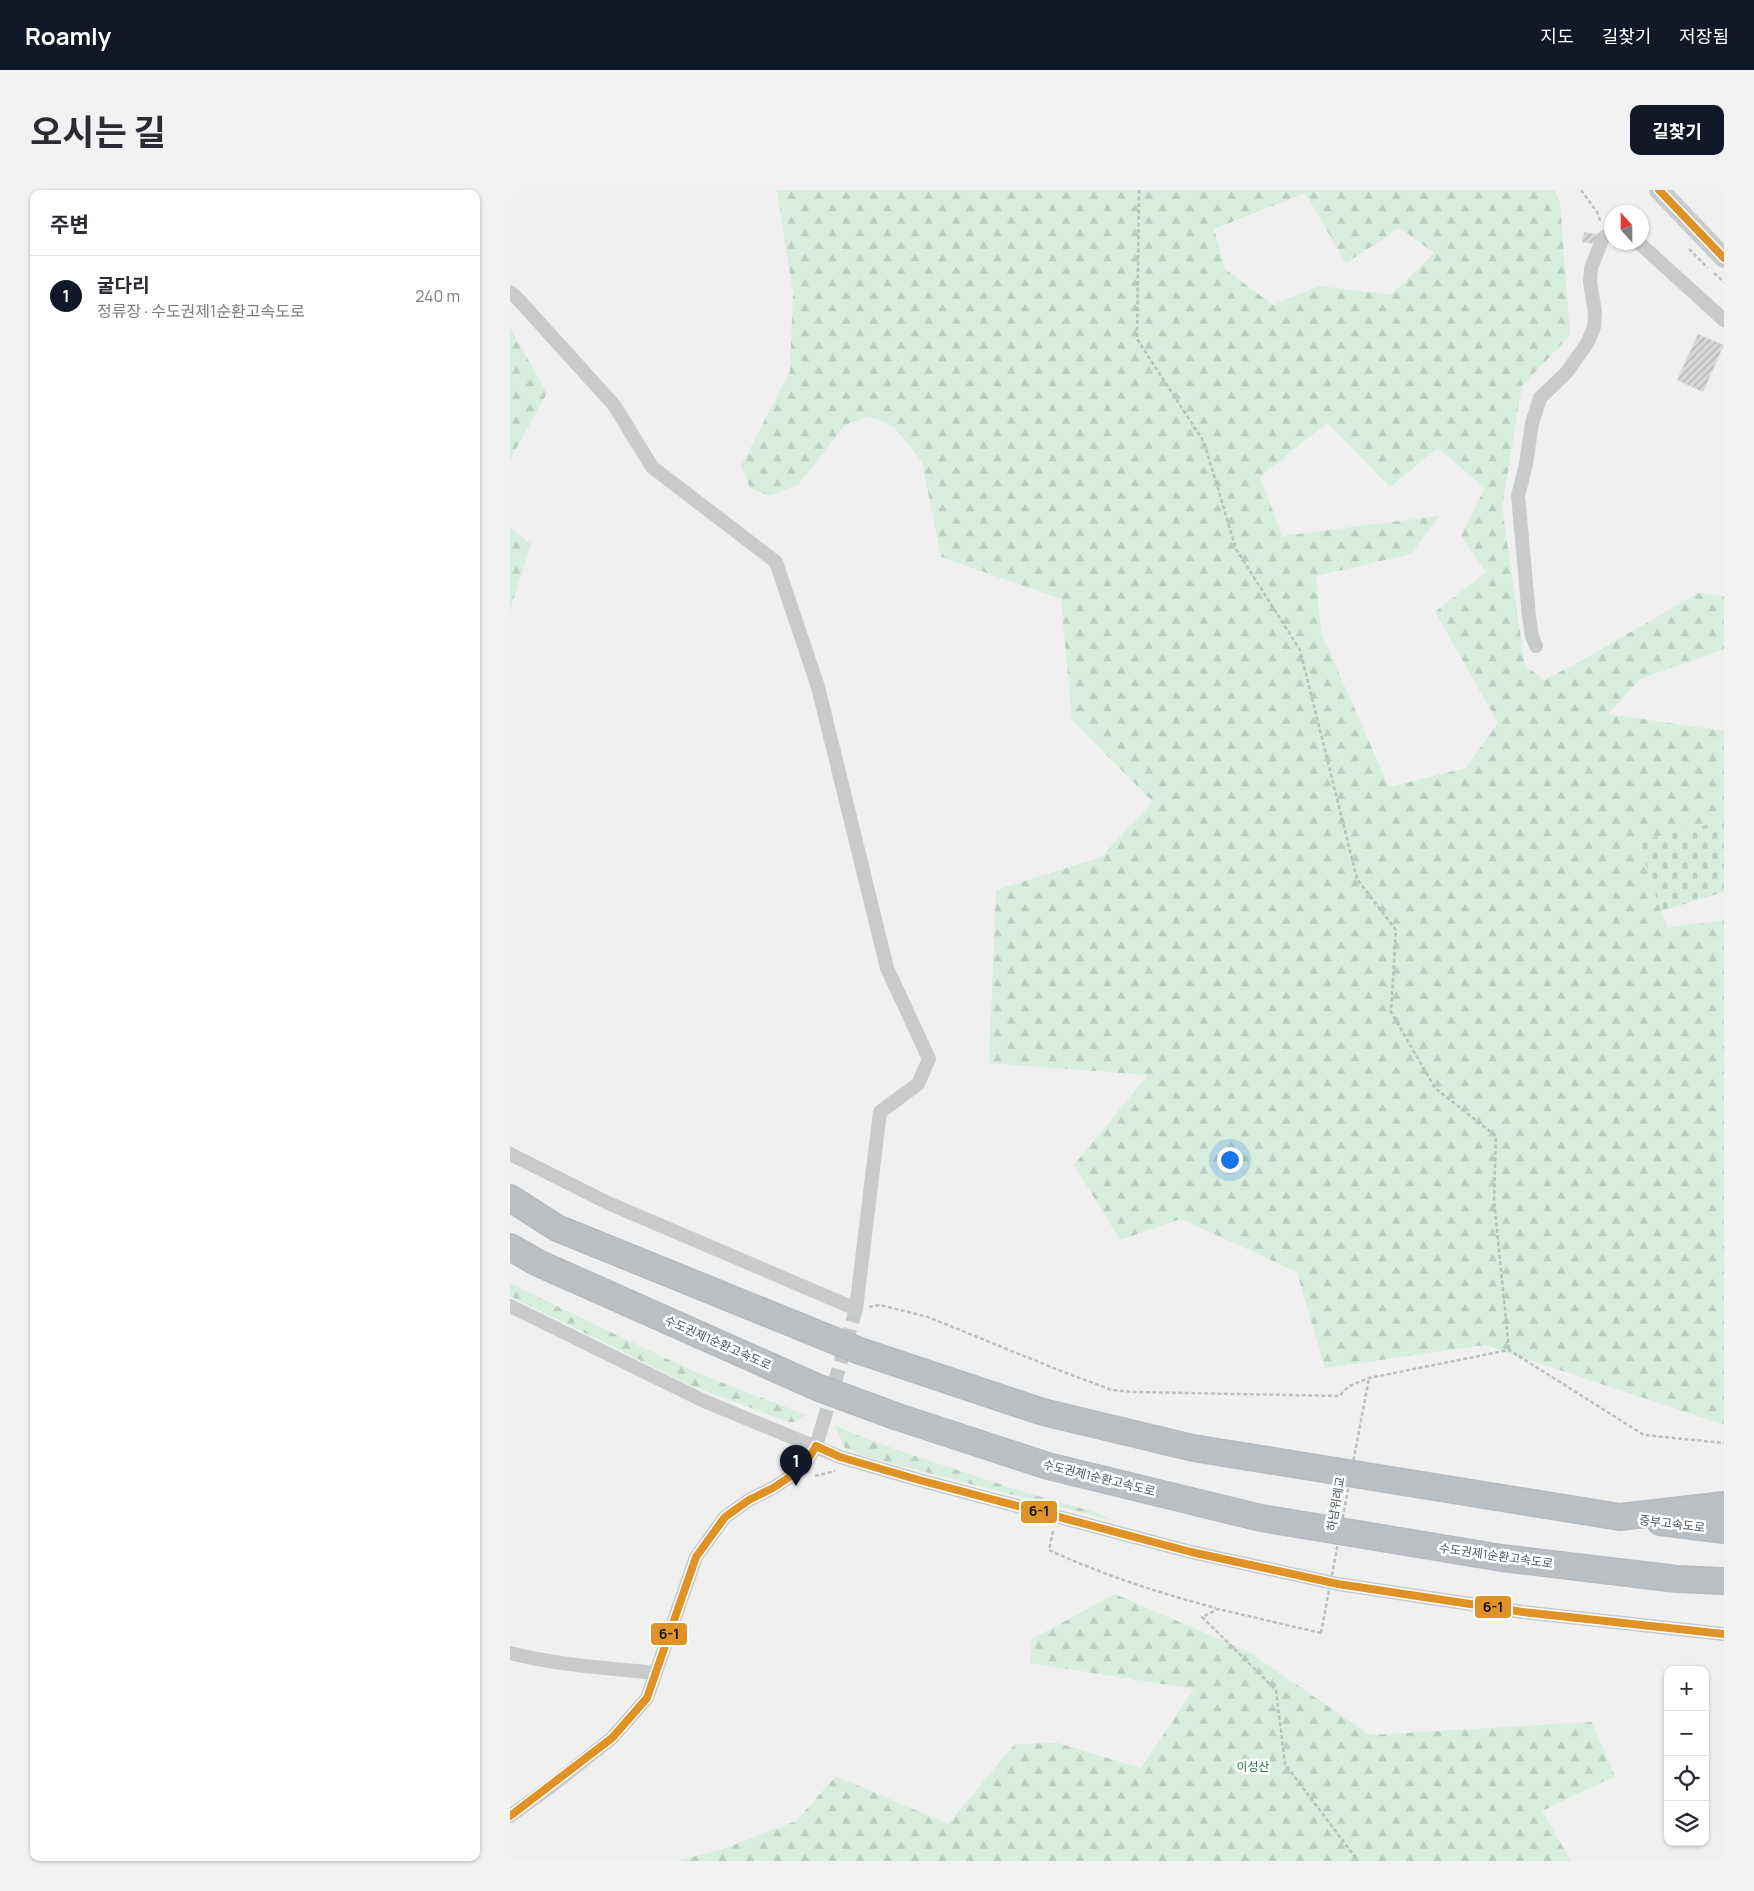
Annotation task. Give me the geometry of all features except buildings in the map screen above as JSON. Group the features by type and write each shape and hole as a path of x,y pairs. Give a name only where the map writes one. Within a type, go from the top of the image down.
{"highway":[{"path":"510,1198 557,1228 860,1351 1043,1412 1193,1448 1620,1517 1724,1505"},
{"name":"수도권제1순환고속도로","path":"510,1247 547,1267 819,1388 898,1417 1048,1466 1261,1518 1502,1558 1677,1580 1724,1581"},
{"name":"중부고속도로","path":"1620,1517 1724,1530"}],"main road":[{"path":"1659,190 1724,258"}],"street":[{"path":"1536,646 1528,616 1518,496 1526,464 1532,423 1540,398 1566,373 1588,342 1594,327 1595,312 1590,282 1591,268 1604,241"},
{"path":"1647,250 1724,320"},
{"path":"510,292 614,405 652,467 776,562 816,678 887,968 928,1058 918,1084 880,1112 856,1309 608,1203 510,1154"},
{"path":"510,1306 704,1401 840,1457 920,1480 1191,1552 1338,1584 1523,1612 1724,1634"},
{"path":"510,1816 612,1738 647,1698 696,1557 725,1517 749,1500 803,1468 816,1446 823,1423"},
{"path":"510,1653 527,1657 655,1673"}],"path":[{"path":"1139,190 1137,339 1204,442 1236,549 1300,650 1357,879 1396,930 1391,1012 1435,1088 1496,1136 1494,1200 1509,1350"},
{"path":"1581,190 1597,212 1604,230"},
{"path":"856,1309 880,1305 928,1317 1112,1390 1162,1393 1339,1396 1349,1386 1368,1378 1509,1350 1644,1435 1724,1443"},
{"name":"하남위례교","path":"1218,1609 1321,1633 1368,1378"},
{"path":"1054,1526 1049,1550 1133,1584 1218,1609"},
{"path":"1218,1609 1202,1617 1276,1690 1285,1764 1358,1861"}],"green space":[{"path":"777,190 1554,190 1560,203 1570,335 1522,386 1502,507 1525,666 1544,680 1579,662 1698,593 1724,596 1724,649 1640,679 1608,714 1724,731 1724,821 1638,841 1667,928 1724,920 1724,1425 1485,1345 1325,1368 1297,1272 1181,1219 1120,1240 1074,1165 1148,1075 989,1063 996,890 1101,857 1153,802 1072,720 1061,599 941,557 922,462 894,427 869,416 845,425 798,485 770,496 750,488 741,466 790,371 793,293","holes":["1305,193 1346,263 1400,228 1434,253 1391,295 1320,286 1273,305 1225,269 1214,229","1327,423 1390,487 1438,448 1485,488 1461,536 1486,572 1435,612 1498,723 1466,768 1389,787 1321,632 1316,576 1411,554 1439,516 1282,536 1260,477"]},
{"path":"510,328 547,393 510,460"},
{"path":"510,528 531,544 510,610"},
{"path":"1724,821 1724,892 1661,911 1638,841"},
{"path":"510,1283 693,1371 806,1415 794,1422 789,1422 690,1385 510,1296"},
{"path":"834,1425 906,1453 1024,1492 1098,1513 1114,1521 867,1457 845,1448"},
{"name":"이성산","path":"1115,1594 1249,1652 1370,1735 1592,1722 1615,1776 1542,1811 1571,1861 677,1861 723,1849 796,1821 836,1776 948,1824 1015,1744 1058,1743 1141,1768 1194,1689 1030,1663 1032,1639"}],"tunnel":[{"path":"823,1423 856,1309"}],"transit line":[{"name":"6-1","path":"1659,190 1724,258"},
{"name":"6-1","path":"816,1446 840,1457 919,1480 1191,1552 1338,1584 1523,1612 1724,1634"},
{"name":"6-1","path":"510,1816 612,1738 647,1698 696,1557 725,1517 749,1500 773,1488 803,1468 816,1446"}],"place":[{"name":"굴다리","path":"796,1486"}]}
